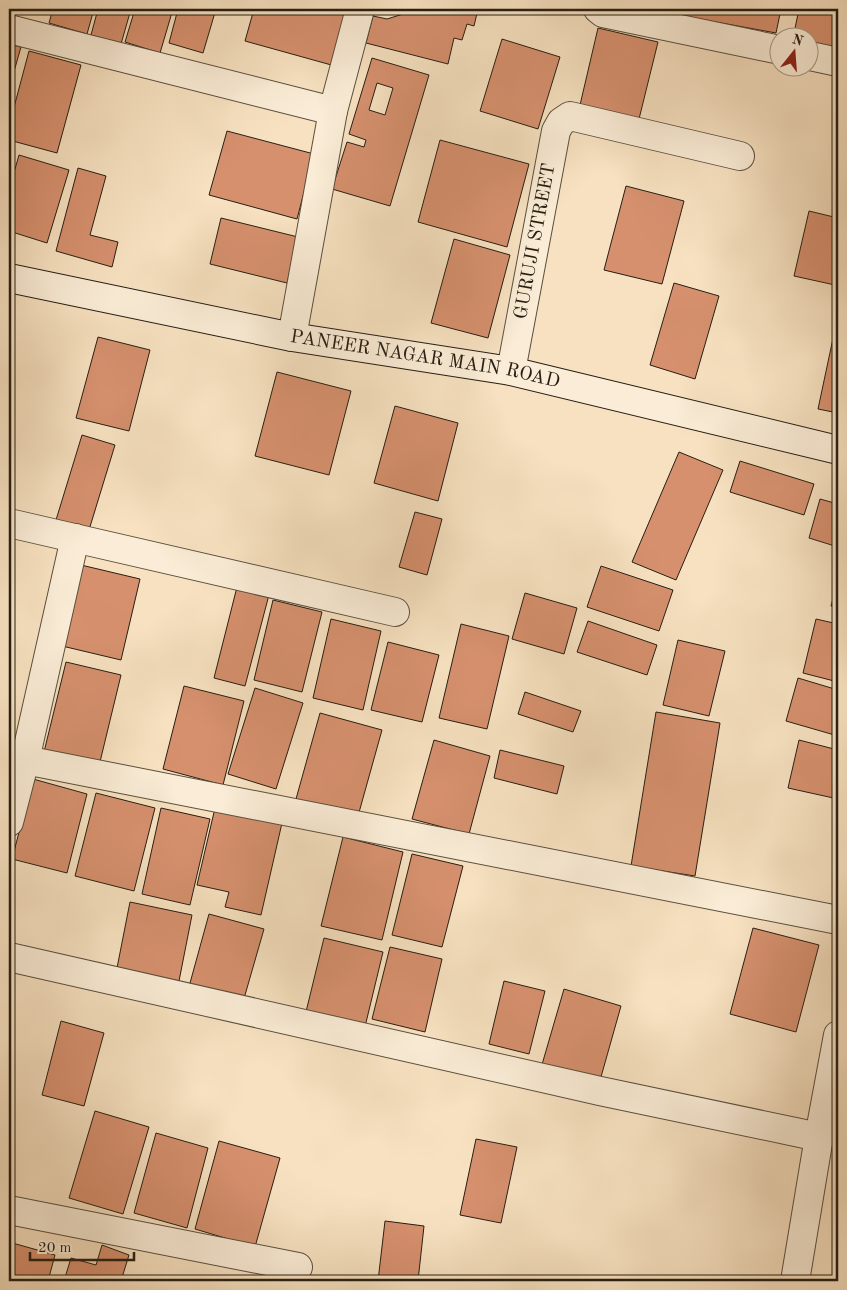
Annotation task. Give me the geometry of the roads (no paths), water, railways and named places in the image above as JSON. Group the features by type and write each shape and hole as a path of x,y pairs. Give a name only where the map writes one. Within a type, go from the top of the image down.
{"street":[{"path":"292,337 333,112 360,9"},
{"path":"598,9 603,13 770,48"},
{"path":"9,29 333,112"},
{"path":"820,58 838,62"},
{"name":"GURUJI STREET","path":"511,371 556,132 561,122 570,116 740,156"},
{"name":"PANEER NAGAR MAIN ROAD","path":"9,278 292,337 511,371 838,450"},
{"path":"9,523 396,612"},
{"path":"9,822 25,760 75,538"},
{"path":"25,760 838,920"},
{"path":"9,957 590,1089 819,1137"},
{"path":"795,1281 838,1034"},
{"path":"9,1210 298,1267"}]}
